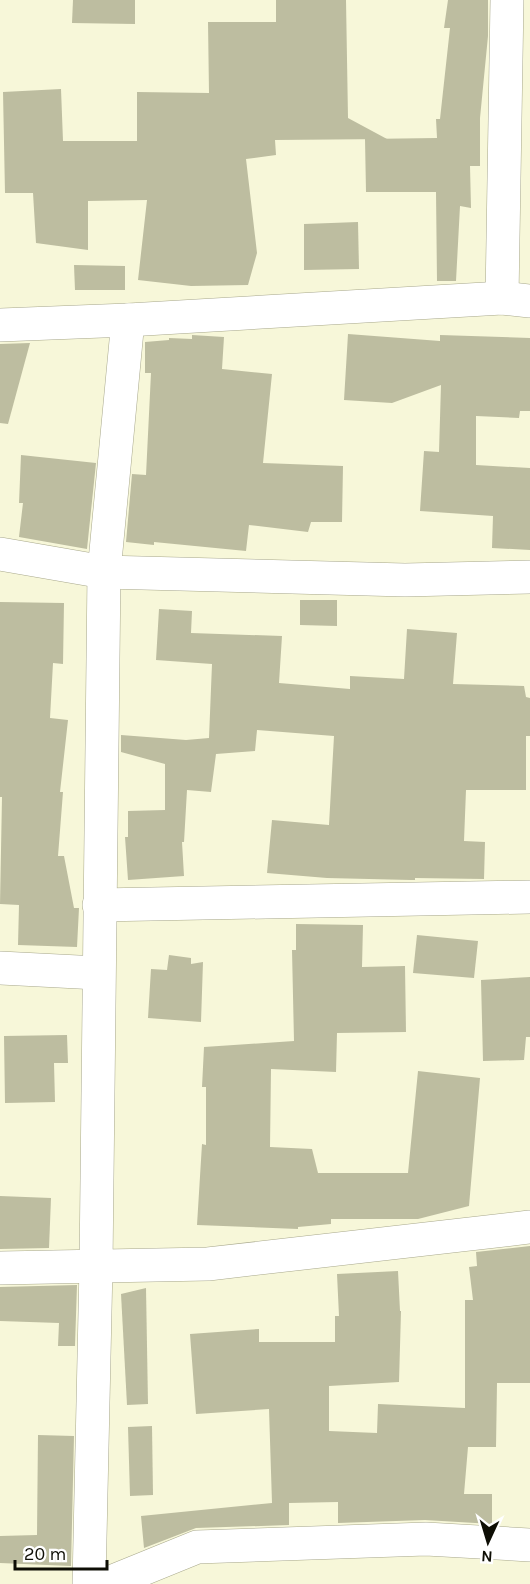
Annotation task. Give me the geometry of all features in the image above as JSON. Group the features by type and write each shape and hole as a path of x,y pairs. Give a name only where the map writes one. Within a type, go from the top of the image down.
{"street":[{"path":"0,325 516,300 507,0"},
{"path":"89,1584 96,1266 104,572 128,320"},
{"path":"0,554 104,572 405,580 530,577"},
{"path":"99,905 530,897"},
{"path":"0,968 98,973"},
{"path":"0,1268 208,1264 530,1227"},
{"path":"106,1584 197,1547 426,1539 530,1545"}],"building":[{"path":"73,0 135,0 135,24 72,23"},
{"path":"276,0 346,0 348,118 387,139 275,140 276,155 246,159 257,253 248,285 191,286 138,280 147,200 88,201 88,250 36,243 33,193 5,193 3,92 61,89 63,141 137,141 137,92 209,93 208,22 276,22"},
{"path":"448,0 488,0 488,36 480,118 480,166 470,166 471,208 460,206 456,281 437,281 436,192 366,192 365,139 437,138 436,119 440,119 450,28 444,28"},
{"path":"358,222 359,269 304,270 304,224"},
{"path":"74,265 125,266 125,290 75,290"},
{"path":"348,334 440,341 440,335 530,338 530,411 520,411 519,418 476,416 476,465 530,468 530,550 492,548 493,516 420,511 424,451 439,452 441,385 392,403 344,400"},
{"path":"192,335 224,337 222,369 272,374 263,463 343,466 342,522 311,522 308,532 249,525 246,551 154,542 154,545 126,542 132,474 146,475 151,373 145,373 145,342 169,340 169,338 192,339"},
{"path":"30,343 8,424 0,423 0,344"},
{"path":"21,455 96,463 87,549 19,537 23,503 19,503"},
{"path":"300,600 337,600 337,626 300,625"},
{"path":"0,602 64,603 63,664 53,663 50,718 68,720 60,792 63,792 58,856 64,856 74,908 79,908 77,947 18,945 19,905 0,904 2,797 0,797"},
{"path":"159,609 192,611 191,633 282,636 279,683 350,689 350,676 404,679 407,629 457,633 453,684 524,686 526,697 530,698 530,736 526,736 526,790 466,790 464,841 485,842 484,879 327,878 267,873 272,820 329,825 334,736 257,730 255,751 216,754 211,792 187,790 184,842 182,842 184,876 128,880 125,837 128,837 128,811 165,810 165,764 121,752 121,735 186,740 209,738 212,664 156,660"},
{"path":"296,924 363,925 362,967 405,966 406,1032 337,1033 336,1072 271,1069 270,1147 312,1149 318,1173 408,1173 418,1071 480,1078 469,1206 418,1219 331,1219 331,1224 298,1227 298,1229 197,1225 202,1144 206,1145 206,1087 202,1087 204,1047 294,1041 292,950 296,950"},
{"path":"417,935 478,941 474,978 413,973"},
{"path":"169,955 191,958 191,964 203,962 201,1022 148,1018 151,969 167,970"},
{"path":"530,977 530,1037 526,1037 524,1060 483,1061 481,980"},
{"path":"67,1035 68,1063 54,1063 55,1102 5,1103 4,1036"},
{"path":"0,1196 51,1198 49,1248 0,1249"},
{"path":"530,1246 530,1383 497,1383 496,1447 468,1447 464,1494 492,1494 492,1524 425,1520 338,1523 338,1502 289,1503 289,1525 196,1528 144,1548 141,1516 272,1503 269,1409 196,1414 190,1334 259,1329 259,1342 335,1342 335,1316 339,1316 337,1274 398,1271 401,1311 399,1382 329,1386 329,1431 377,1433 378,1404 465,1408 465,1300 473,1300 469,1267 477,1266 476,1252"},
{"path":"77,1285 75,1346 58,1346 59,1323 0,1321 0,1287"},
{"path":"146,1288 148,1404 127,1405 121,1294"},
{"path":"152,1426 153,1495 130,1496 128,1427"},
{"path":"38,1435 74,1436 71,1566 0,1563 0,1536 37,1535"}]}
